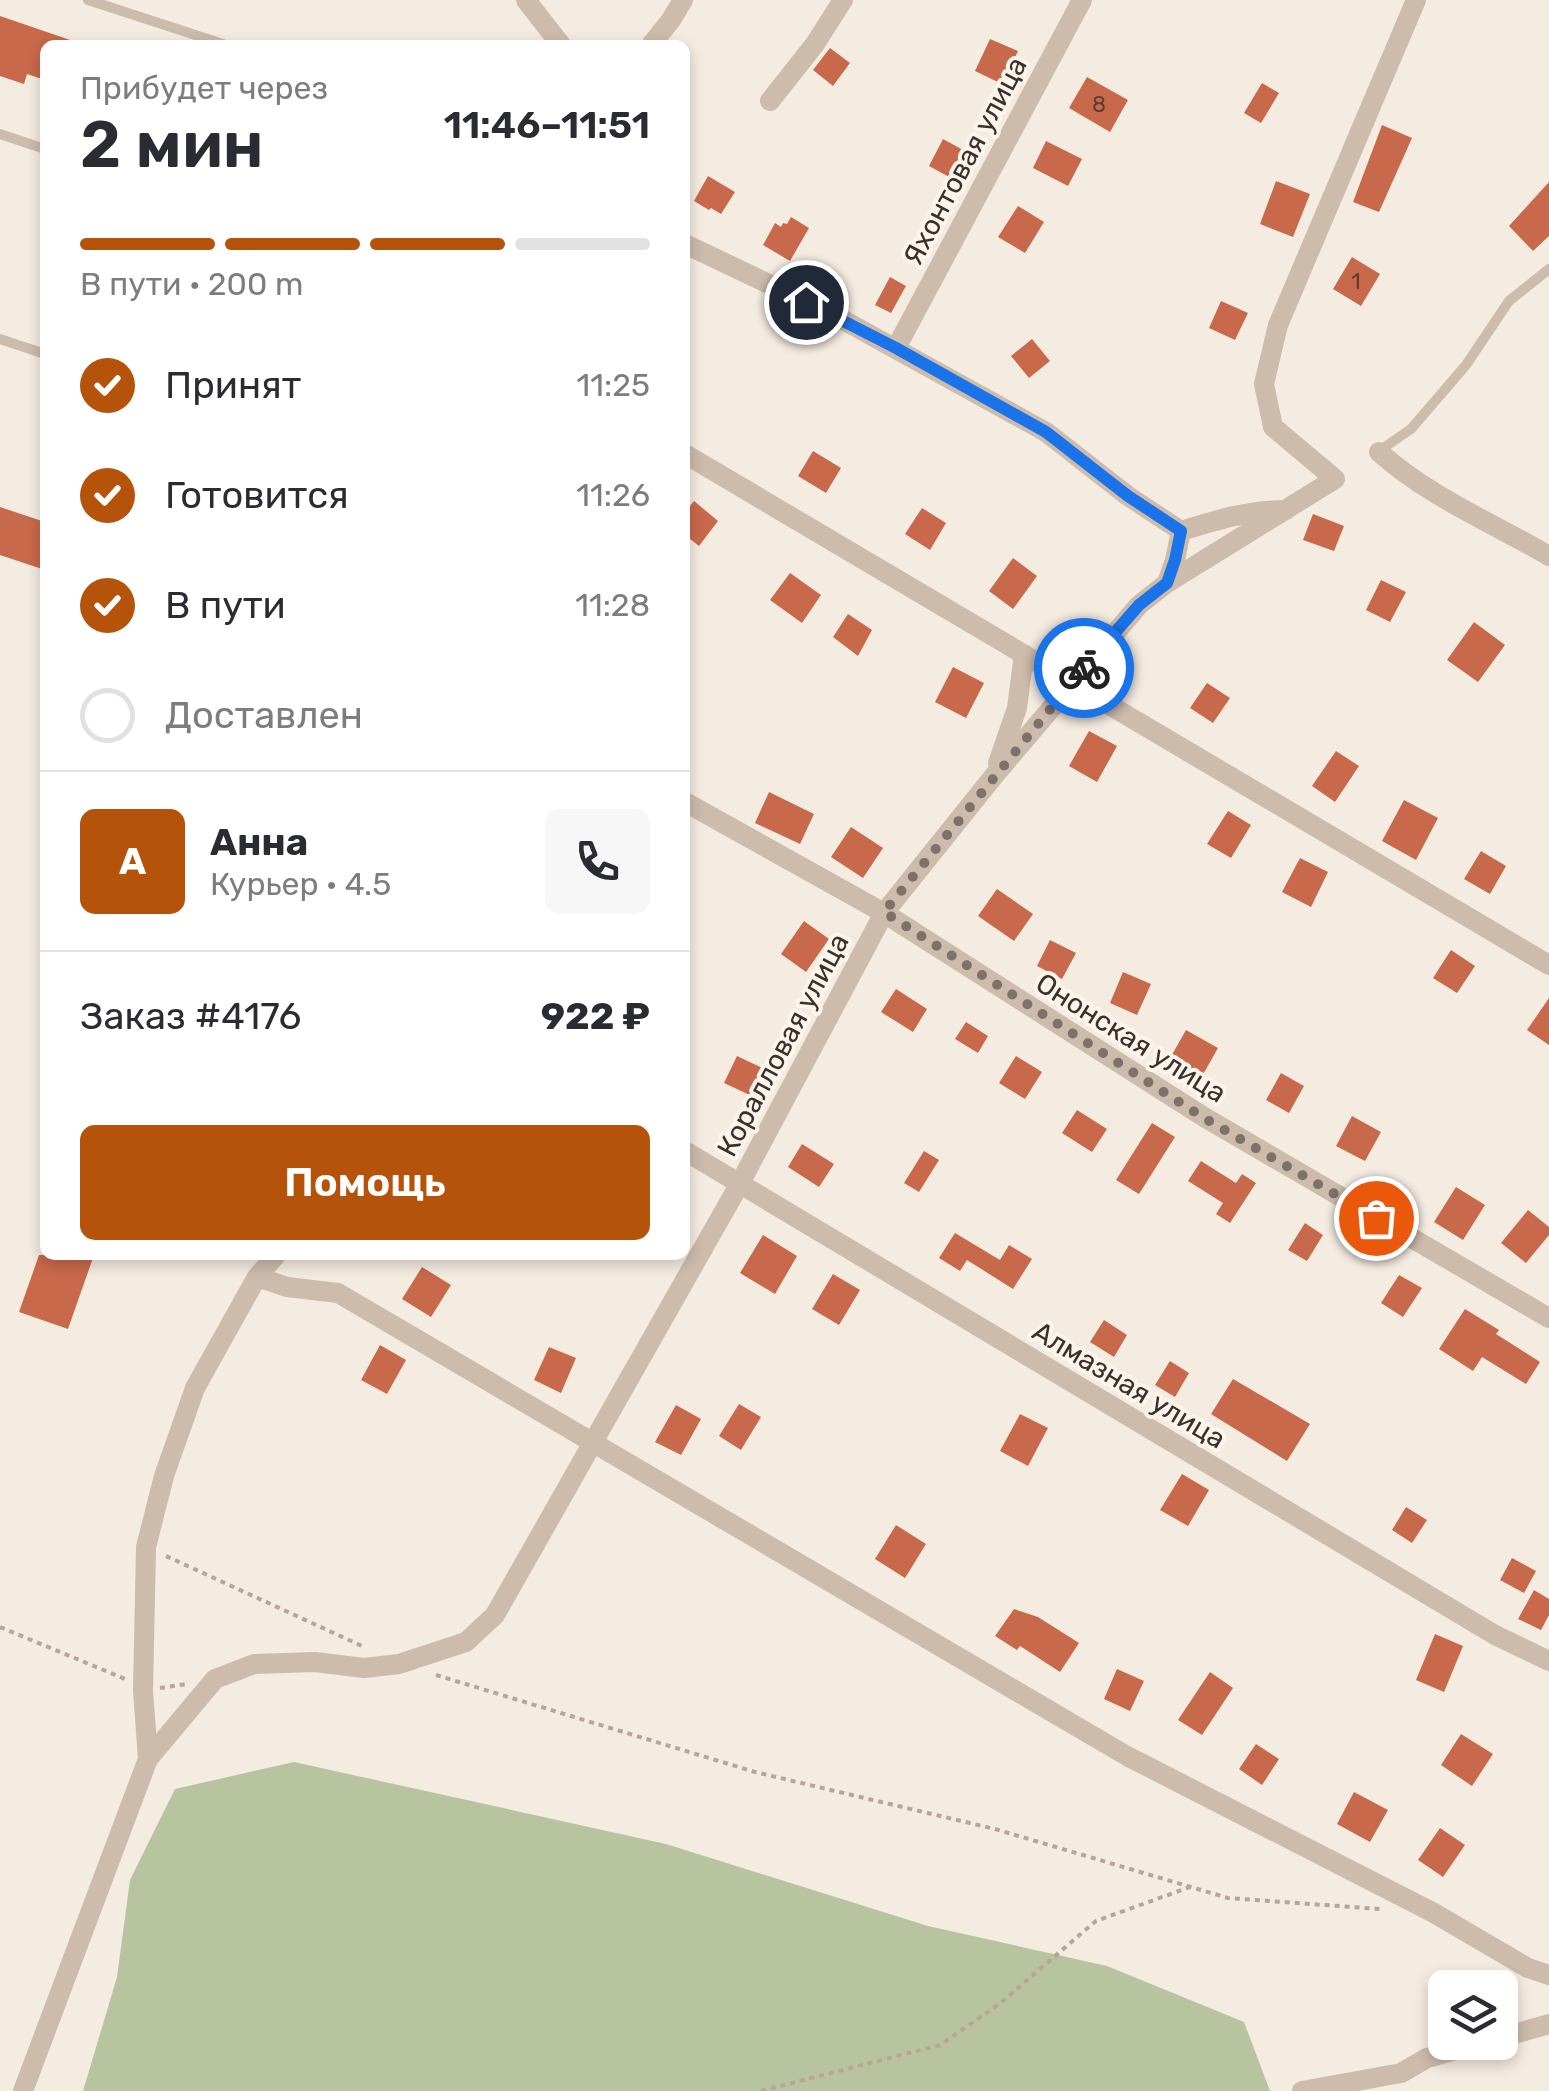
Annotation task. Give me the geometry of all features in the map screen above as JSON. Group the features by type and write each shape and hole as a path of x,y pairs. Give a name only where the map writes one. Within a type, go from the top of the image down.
{"street":[{"path":"526,0 557,40"},
{"path":"656,40 683,0"},
{"path":"770,101 844,0"},
{"name":"Яхонтовая улица","path":"896,348 1082,0"},
{"name":"Коралловая улица","path":"215,1679 254,1664 315,1662 364,1668 399,1664 466,1642 496,1615 739,1185 884,912 1139,605 1167,583 1335,479 1274,427 1264,384 1278,325 1416,0"},
{"path":"690,246 836,316 1046,432 1128,496 1181,531 1246,512 1286,510"},
{"path":"1379,452 1420,485 1549,556"},
{"path":"690,457 1549,965"},
{"path":"1167,583 1181,531"},
{"path":"993,777 1016,708 1024,654"},
{"name":"Ононская улица","path":"690,805 884,912 1204,1118 1549,1318"},
{"name":"Алмазная улица","path":"690,1154 1495,1635 1549,1661"},
{"path":"148,1758 143,1691 146,1547 164,1476 195,1388 257,1277 272,1260"},
{"path":"257,1277 288,1287 338,1293 1127,1756 1434,1913 1528,1968 1549,1975"},
{"path":"22,2091 148,1758 215,1679"},
{"path":"1518,2033 1549,2024"},
{"path":"1302,2091 1401,2072 1428,2058"}],"lane":[{"path":"88,0 211,40"},
{"path":"187,40 189,33"},
{"path":"0,134 40,146"},
{"path":"1379,452 1411,429 1466,365 1509,301 1549,269"},
{"path":"0,339 40,352"}],"path":[{"path":"146,1547 362,1647"},
{"path":"0,1627 119,1675 143,1691 215,1679"},
{"path":"436,1675 755,1772 995,1829 1228,1898 1378,1909"},
{"path":"761,2091 940,2045 998,2005 1096,1921 1190,1887"}],"green space":[{"path":"294,1762 666,1844 928,1926 1107,1966 1244,2022 1270,2091 83,2091 117,1977 130,1880 175,1789"}],"building":[{"path":"0,16 70,40 40,40 40,78 27,74 24,84 0,76"},
{"path":"990,39 1018,51 1002,84 975,71"},
{"path":"830,48 850,63 833,86 813,70"},
{"path":"1087,77 1128,100 1110,132 1069,108"},
{"path":"1262,83 1279,93 1261,123 1244,113"},
{"path":"1382,125 1412,138 1379,212 1353,202"},
{"path":"943,139 965,151 951,178 929,166"},
{"path":"1046,141 1082,159 1068,186 1033,168"},
{"path":"708,176 735,192 721,214 694,201"},
{"path":"1276,181 1310,194 1293,237 1260,224"},
{"path":"1549,182 1549,236 1533,251 1509,226"},
{"path":"1018,206 1044,222 1025,253 998,237"},
{"path":"791,217 809,228 790,261 763,245 775,223 781,227"},
{"path":"1352,257 1380,274 1361,306 1333,289"},
{"path":"890,277 906,286 891,313 875,305"},
{"path":"1221,301 1248,313 1235,340 1209,328"},
{"path":"1032,339 1050,361 1029,378 1011,356"},
{"path":"813,451 841,468 826,493 798,476"},
{"path":"694,501 718,521 699,546 690,539 690,506"},
{"path":"0,507 40,520 40,568 0,555"},
{"path":"922,508 946,523 930,550 905,534"},
{"path":"1313,514 1344,526 1334,551 1303,540"},
{"path":"1013,558 1037,576 1013,609 989,591"},
{"path":"790,573 821,595 802,623 770,600"},
{"path":"1381,580 1406,592 1390,622 1366,610"},
{"path":"848,614 872,630 858,656 833,637"},
{"path":"1474,622 1505,645 1478,682 1447,660"},
{"path":"953,667 984,683 966,718 935,702"},
{"path":"1207,683 1230,698 1213,723 1190,708"},
{"path":"1089,731 1117,746 1097,782 1069,766"},
{"path":"1336,751 1359,766 1335,802 1312,786"},
{"path":"769,792 814,814 800,844 755,823"},
{"path":"1404,800 1438,818 1416,860 1382,841"},
{"path":"1228,811 1251,825 1231,858 1207,844"},
{"path":"851,827 883,848 863,878 831,857"},
{"path":"1481,851 1506,866 1490,894 1464,879"},
{"path":"1300,858 1328,872 1311,907 1282,892"},
{"path":"997,889 1033,914 1014,941 978,916"},
{"path":"804,921 829,939 806,972 781,954"},
{"path":"1050,940 1076,953 1062,979 1037,966"},
{"path":"1451,950 1475,966 1457,993 1433,978"},
{"path":"1123,972 1151,984 1137,1015 1110,1003"},
{"path":"896,989 927,1009 913,1032 881,1012"},
{"path":"1549,998 1549,1045 1527,1030"},
{"path":"966,1022 988,1036 978,1053 955,1039"},
{"path":"1186,1030 1218,1048 1201,1078 1169,1060"},
{"path":"737,1056 769,1071 756,1098 724,1083"},
{"path":"1016,1056 1042,1072 1025,1099 999,1083"},
{"path":"1281,1073 1304,1086 1289,1113 1266,1100"},
{"path":"1077,1110 1107,1129 1092,1152 1062,1133"},
{"path":"1352,1116 1381,1132 1365,1161 1336,1146"},
{"path":"1152,1123 1175,1137 1139,1194 1116,1180"},
{"path":"802,1144 834,1164 819,1187 788,1167"},
{"path":"924,1151 939,1160 919,1192 904,1183"},
{"path":"1201,1161 1236,1183 1242,1174 1256,1183 1230,1223 1216,1214 1223,1203 1188,1181"},
{"path":"1456,1187 1485,1205 1463,1240 1434,1222"},
{"path":"1528,1210 1549,1227 1549,1235 1526,1263 1501,1243"},
{"path":"1305,1223 1323,1235 1307,1261 1288,1250"},
{"path":"955,1233 1000,1260 1009,1245 1032,1259 1013,1289 967,1260 960,1271 939,1258"},
{"path":"763,1235 797,1256 775,1294 740,1273"},
{"path":"39,1255 40,1260 92,1260 68,1329 19,1312"},
{"path":"422,1267 451,1285 431,1317 402,1299"},
{"path":"833,1274 860,1290 839,1325 812,1309"},
{"path":"1399,1275 1422,1288 1403,1317 1381,1303"},
{"path":"1465,1309 1540,1362 1526,1384 1482,1357 1473,1371 1439,1349"},
{"path":"1104,1320 1127,1335 1114,1357 1090,1342"},
{"path":"380,1345 406,1360 387,1394 361,1380"},
{"path":"549,1347 576,1358 561,1393 534,1380"},
{"path":"1170,1361 1189,1373 1175,1397 1155,1385"},
{"path":"1233,1379 1310,1424 1287,1461 1211,1414"},
{"path":"739,1404 761,1417 741,1450 719,1436"},
{"path":"676,1405 701,1419 681,1455 655,1442"},
{"path":"1020,1414 1048,1428 1028,1466 1000,1451"},
{"path":"1182,1474 1209,1490 1188,1526 1160,1510"},
{"path":"1406,1507 1427,1520 1412,1543 1392,1530"},
{"path":"896,1525 926,1544 905,1578 875,1559"},
{"path":"1512,1558 1536,1571 1524,1593 1500,1580"},
{"path":"1534,1590 1549,1599 1549,1615 1541,1630 1518,1619"},
{"path":"1014,1609 1038,1617 1079,1643 1060,1672 1020,1646 1017,1650 995,1636"},
{"path":"1435,1634 1463,1646 1444,1692 1416,1680"},
{"path":"1117,1669 1144,1681 1130,1711 1104,1699"},
{"path":"1210,1672 1233,1688 1202,1735 1178,1720"},
{"path":"1461,1734 1493,1754 1472,1786 1441,1765"},
{"path":"1256,1744 1279,1759 1262,1785 1239,1769"},
{"path":"1354,1792 1388,1810 1370,1842 1337,1824"},
{"path":"1440,1828 1465,1845 1443,1877 1418,1860"}],"way so far":[{"path":"1084,668 884,912 1204,1118 1376,1218"}],"route":[{"path":"806,302 1046,432 1128,496 1181,531 1167,583 1139,605 1084,668"}]}
